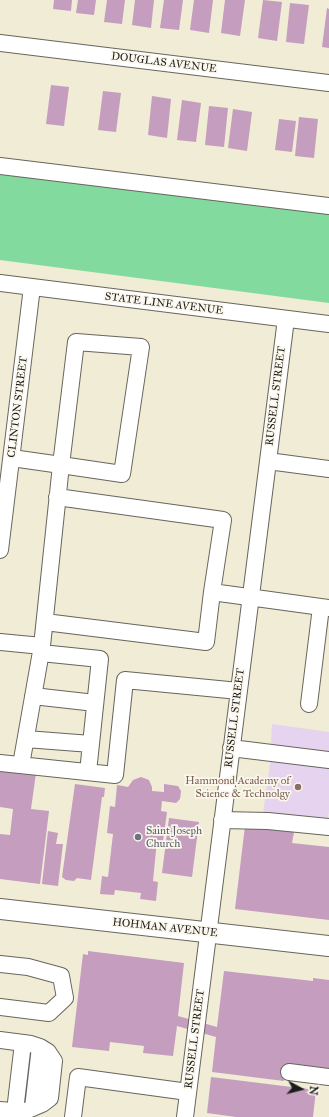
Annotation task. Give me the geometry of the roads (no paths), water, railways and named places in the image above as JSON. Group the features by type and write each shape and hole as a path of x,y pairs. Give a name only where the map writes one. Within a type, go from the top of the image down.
{"main road":[{"name":"HOHMAN AVENUE","path":"0,909 329,946"}],"street":[{"name":"DOUGLAS AVENUE","path":"0,43 329,83"},
{"path":"0,166 329,206"},
{"name":"STATE LINE AVENUE","path":"0,283 329,324"},
{"name":"CLINTON STREET","path":"0,550 32,287"},
{"name":"RUSSELL STREET","path":"185,1117 286,319"},
{"path":"12,458 61,465 122,474 141,347 76,342 61,465 57,497 42,649 21,765"},
{"path":"268,461 329,469"},
{"path":"45,622 206,642 222,520 57,497"},
{"path":"212,592 325,607 309,704"},
{"path":"0,642 100,659 88,772"},
{"path":"0,763 115,775 125,680 239,691"},
{"path":"33,696 95,703"},
{"path":"26,739 91,744"},
{"path":"232,748 329,760"},
{"path":"222,820 268,821 329,827"},
{"path":"0,964 28,967 61,976 65,998 49,1013 0,1007"},
{"path":"0,1040 35,1046"},
{"path":"22,1109 35,1046"},
{"path":"22,1109 35,1046"},
{"path":"290,1072 329,1076"},
{"path":"73,1117 78,1077 188,1092"}],"place":[{"name":"Hammond Academy of Science & Technolgy","path":"298,787"},
{"name":"Saint Joseph Church","path":"138,837"}]}
